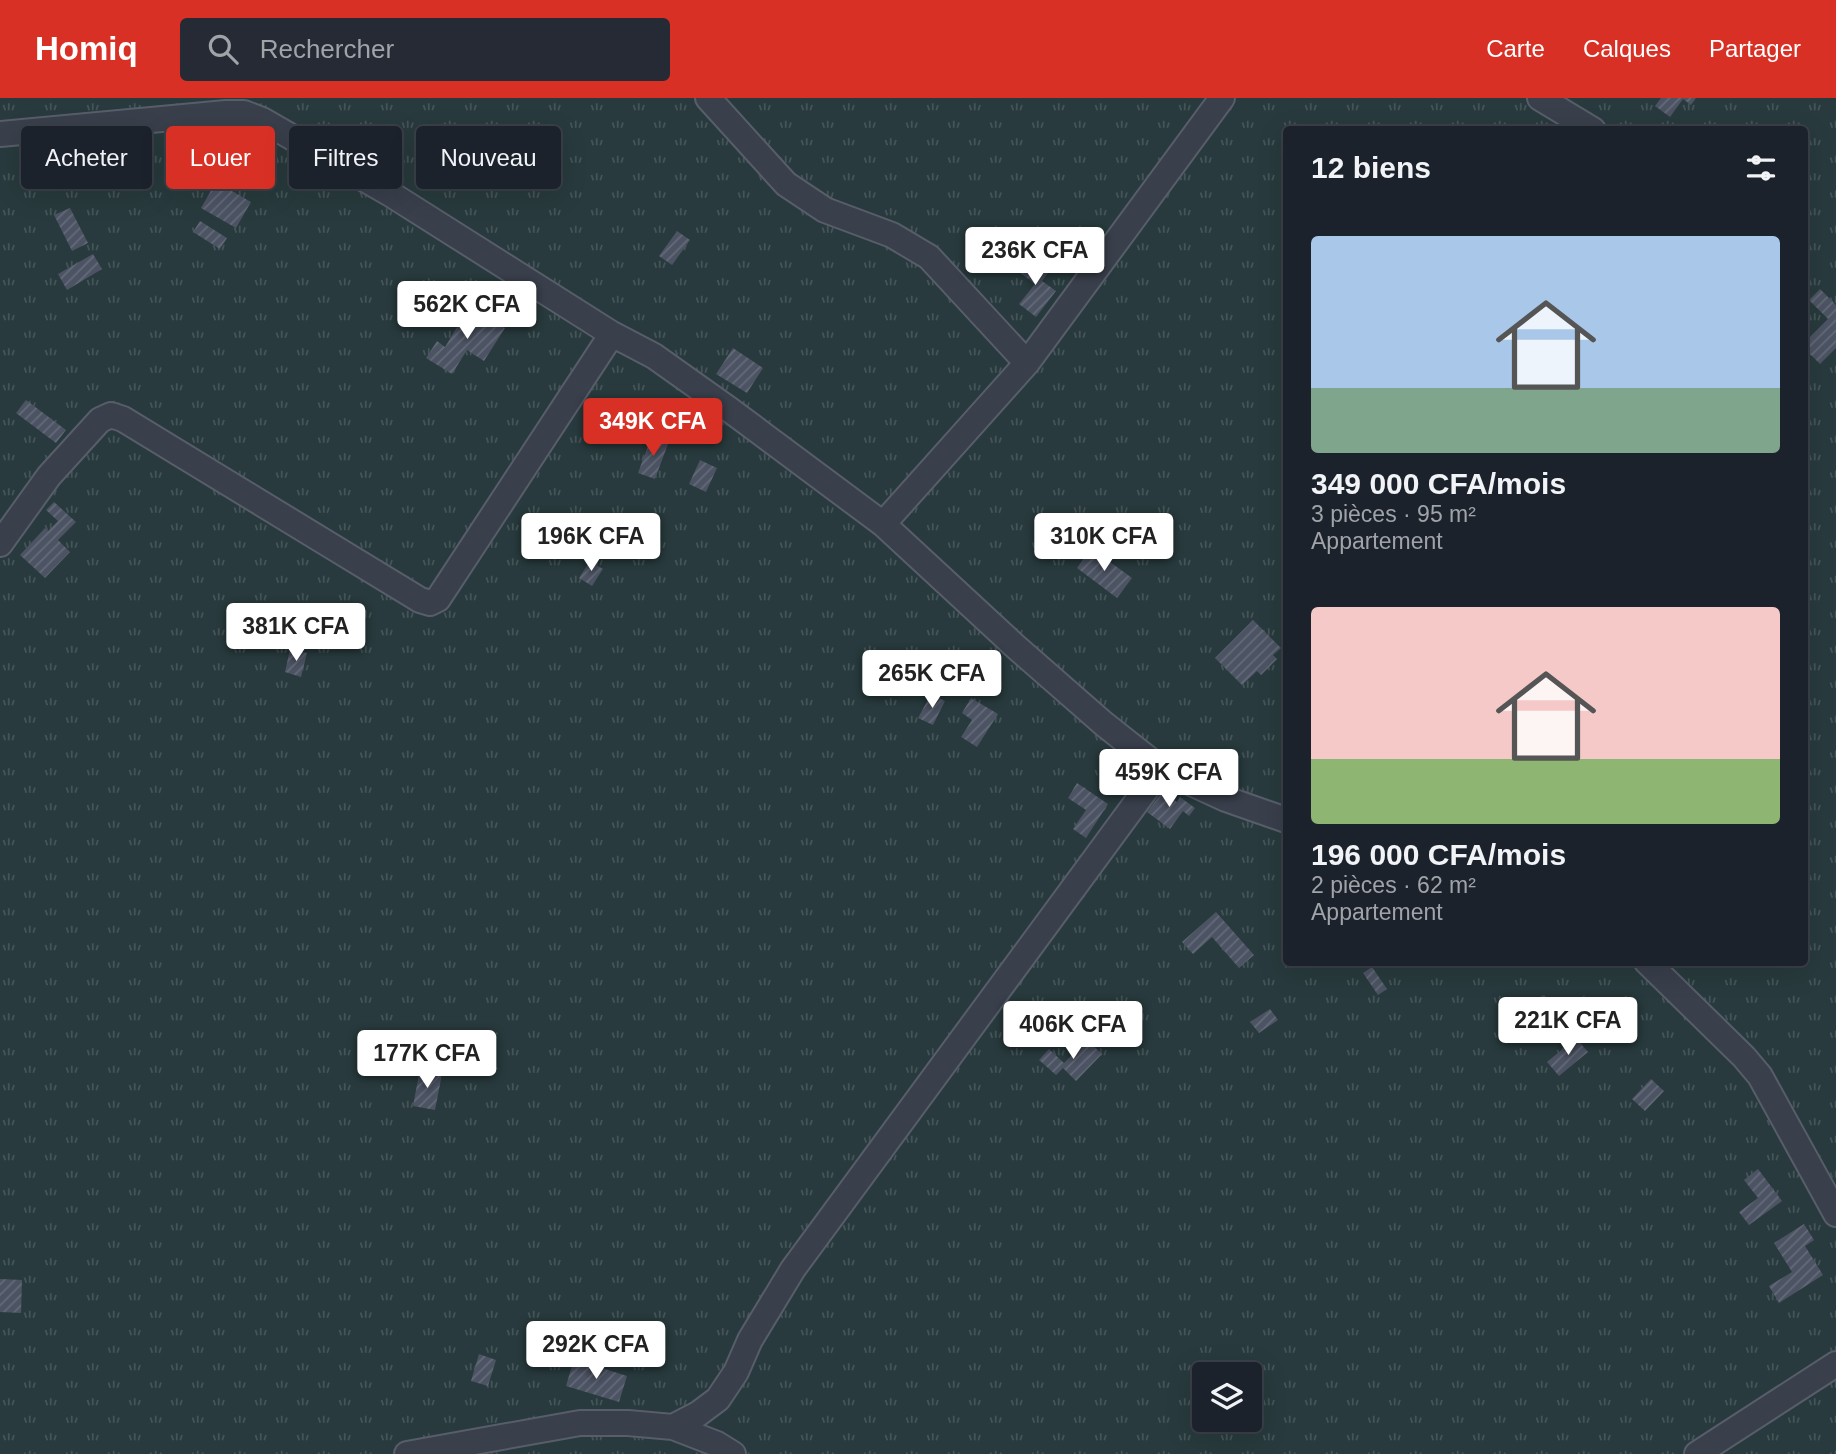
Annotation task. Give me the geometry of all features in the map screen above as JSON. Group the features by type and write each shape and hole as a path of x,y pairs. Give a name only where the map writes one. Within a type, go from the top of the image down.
{"street":[{"path":"708,98 786,184 825,210 892,235 929,257 1027,363"},
{"path":"883,524 1027,363 1222,98"},
{"path":"1540,98 1586,126"},
{"path":"0,134 248,106 262,120 390,192 676,372 883,524 1016,647 1104,724 1161,769 1226,799 1283,820"},
{"path":"0,544 49,476 100,420 111,415 123,419 420,600 430,603 438,599 482,534 612,334"},
{"path":"673,1427 698,1414 718,1399 793,1269 1161,769"},
{"path":"1651,966 1744,1056 1760,1076 1836,1214"},
{"path":"1697,1454 1836,1364"},
{"path":"718,1399 714,1430 725,1449"},
{"path":"407,1454 580,1423 673,1427 725,1449"}],"green space":[{"path":"0,98 1836,98 1836,1454 0,1454"}],"building":[{"path":"1661,98 1696,98 1691,105 1683,99 1670,117 1655,106"},
{"path":"212,189 228,189 251,202 236,228 201,208"},
{"path":"70,208 88,243 72,251 54,215"},
{"path":"200,221 227,238 220,249 193,232"},
{"path":"677,231 690,240 672,265 659,256"},
{"path":"93,254 102,269 67,290 58,274"},
{"path":"1026,256 1048,273 1042,281 1056,291 1036,317 1019,304 1035,284 1015,269"},
{"path":"1820,289 1836,305 1836,348 1820,364 1808,352 1808,339 1828,319 1809,300"},
{"path":"470,306 505,328 484,361 467,350 452,374 426,358 437,341 445,347"},
{"path":"733,348 763,368 747,393 716,374"},
{"path":"26,400 66,430 56,443 16,413"},
{"path":"651,438 668,444 655,479 638,473"},
{"path":"700,460 717,468 706,492 689,484"},
{"path":"54,502 76,522 58,540 70,552 45,578 20,555 45,528 48,531 58,521 46,510"},
{"path":"1091,548 1132,578 1117,598 1077,568"},
{"path":"590,561 603,569 592,586 579,578"},
{"path":"1253,620 1281,648 1273,655 1277,659 1261,675 1257,671 1242,685 1215,658"},
{"path":"290,649 307,653 301,677 285,672"},
{"path":"931,694 945,701 933,725 918,718"},
{"path":"971,698 998,714 977,747 961,737 972,720 962,713"},
{"path":"1077,783 1108,804 1086,838 1073,829 1086,810 1068,798"},
{"path":"1163,791 1177,802 1180,797 1195,808 1189,816 1183,811 1170,829 1147,812"},
{"path":"1216,912 1254,955 1239,968 1212,937 1193,954 1182,942"},
{"path":"1372,967 1387,989 1378,995 1363,973"},
{"path":"1544,995 1556,1008 1525,1037 1513,1024"},
{"path":"1270,1009 1278,1020 1259,1033 1250,1022"},
{"path":"1576,1038 1588,1052 1559,1076 1547,1062"},
{"path":"1087,1040 1102,1054 1076,1081 1063,1068 1056,1075 1039,1060 1049,1049 1064,1063"},
{"path":"420,1069 442,1074 435,1110 413,1106"},
{"path":"1651,1079 1664,1091 1645,1111 1632,1099"},
{"path":"1758,1169 1782,1201 1749,1225 1739,1212 1758,1198 1744,1180"},
{"path":"1804,1224 1814,1240 1805,1246 1823,1275 1779,1303 1769,1286 1792,1272 1774,1243"},
{"path":"0,1279 22,1280 21,1313 0,1312"},
{"path":"479,1354 496,1360 488,1386 471,1381"},
{"path":"574,1359 627,1376 619,1402 566,1386"}]}
